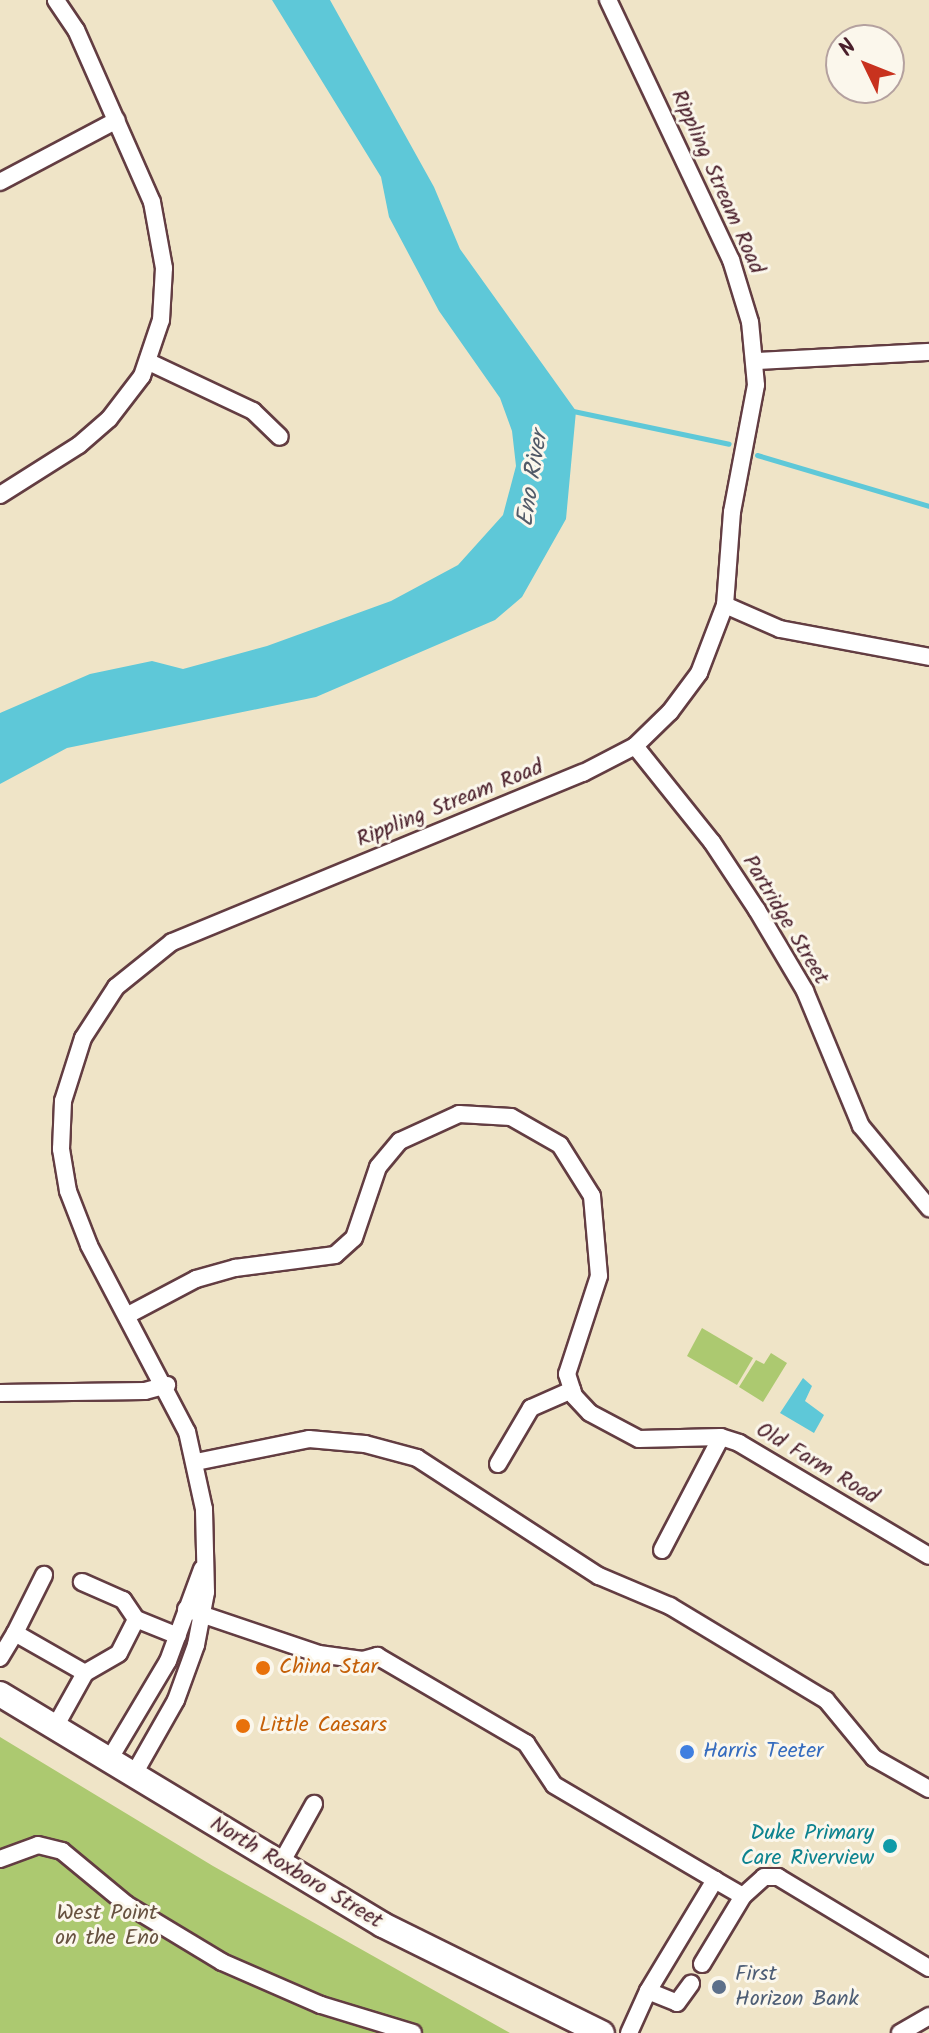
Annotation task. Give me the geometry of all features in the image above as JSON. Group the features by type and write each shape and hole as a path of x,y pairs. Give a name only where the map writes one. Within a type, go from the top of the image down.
{"highway":[{"name":"North Roxboro Street","path":"0,1694 280,1865 464,1970 602,2033"}],"street":[{"path":"0,495 93,435 126,401 149,362 164,295 162,240 148,190 76,30 56,0"},
{"name":"Rippling Stream Road","path":"134,1774 176,1700 203,1615 205,1564 196,1462 167,1385 73,1209 61,1149 63,1101 74,1057 91,1021 116,987 151,956 199,929 506,806 635,746 670,712 699,673 725,605 732,512 756,361 731,260 608,0"},
{"path":"0,182 117,120"},
{"path":"756,361 929,352"},
{"path":"149,362 253,411 280,437"},
{"path":"725,605 780,629 929,657"},
{"name":"Partridge Street","path":"635,746 712,842 757,910 805,991 861,1126 929,1208"},
{"path":"128,1315 196,1279 235,1268 335,1255 354,1238 373,1178 400,1141 437,1120 493,1114 530,1124 560,1145 592,1196 600,1267 591,1315 568,1368 572,1390 531,1408 498,1464"},
{"path":"0,1393 145,1391 167,1385"},
{"name":"Old Farm Road","path":"572,1390 590,1413 639,1439 721,1437 739,1443 929,1556"},
{"path":"662,1550 721,1437"},
{"path":"196,1462 309,1439 365,1444 417,1458 599,1576 670,1606 826,1700 874,1758 929,1789"},
{"name":"Rippling Stream Road","path":"109,1760 178,1636 205,1564"},
{"path":"0,1658 44,1575"},
{"path":"82,1582 123,1600 136,1619 178,1636"},
{"path":"186,1609 319,1654 363,1660 377,1656 526,1743 554,1785 743,1896"},
{"path":"55,1727 85,1673 119,1653 136,1619"},
{"path":"15,1633 85,1673"},
{"path":"280,1865 314,1804"},
{"path":"0,1859 38,1845 62,1851 126,1904 222,1962 321,2005 413,2033"},
{"path":"702,1964 731,1921 743,1896 764,1877 778,1877 929,1968"},
{"path":"629,2033 648,1991 715,1880"},
{"path":"648,1991 677,2003 691,1984"},
{"path":"900,2033 929,2016"}],"green space":[{"path":"702,1328 753,1358 737,1385 687,1356"},
{"path":"771,1353 787,1363 763,1402 739,1387 756,1360 764,1364"},
{"name":"West Point on the Eno","path":"0,1737 213,1866 510,2033 0,2033"}],"water":[{"name":"Eno River","path":"272,0 330,0 434,187 460,249 576,411 566,519 522,597 495,620 316,697 67,748 0,784 0,713 90,674 152,661 183,669 267,646 391,601 458,565 503,515 516,466 512,431 500,398 439,311 389,217 381,177"},
{"path":"803,1378 812,1386 805,1401 824,1415 814,1433 780,1413"}],"waterway":[{"path":"573,411 729,444"},
{"path":"757,455 929,506"}],"place":[{"name":"China Star","path":"263,1668"},
{"name":"Little Caesars","path":"243,1726"},
{"name":"Harris Teeter","path":"687,1752"},
{"name":"Duke Primary Care Riverview","path":"890,1846"},
{"name":"First Horizon Bank","path":"719,1987"}]}
